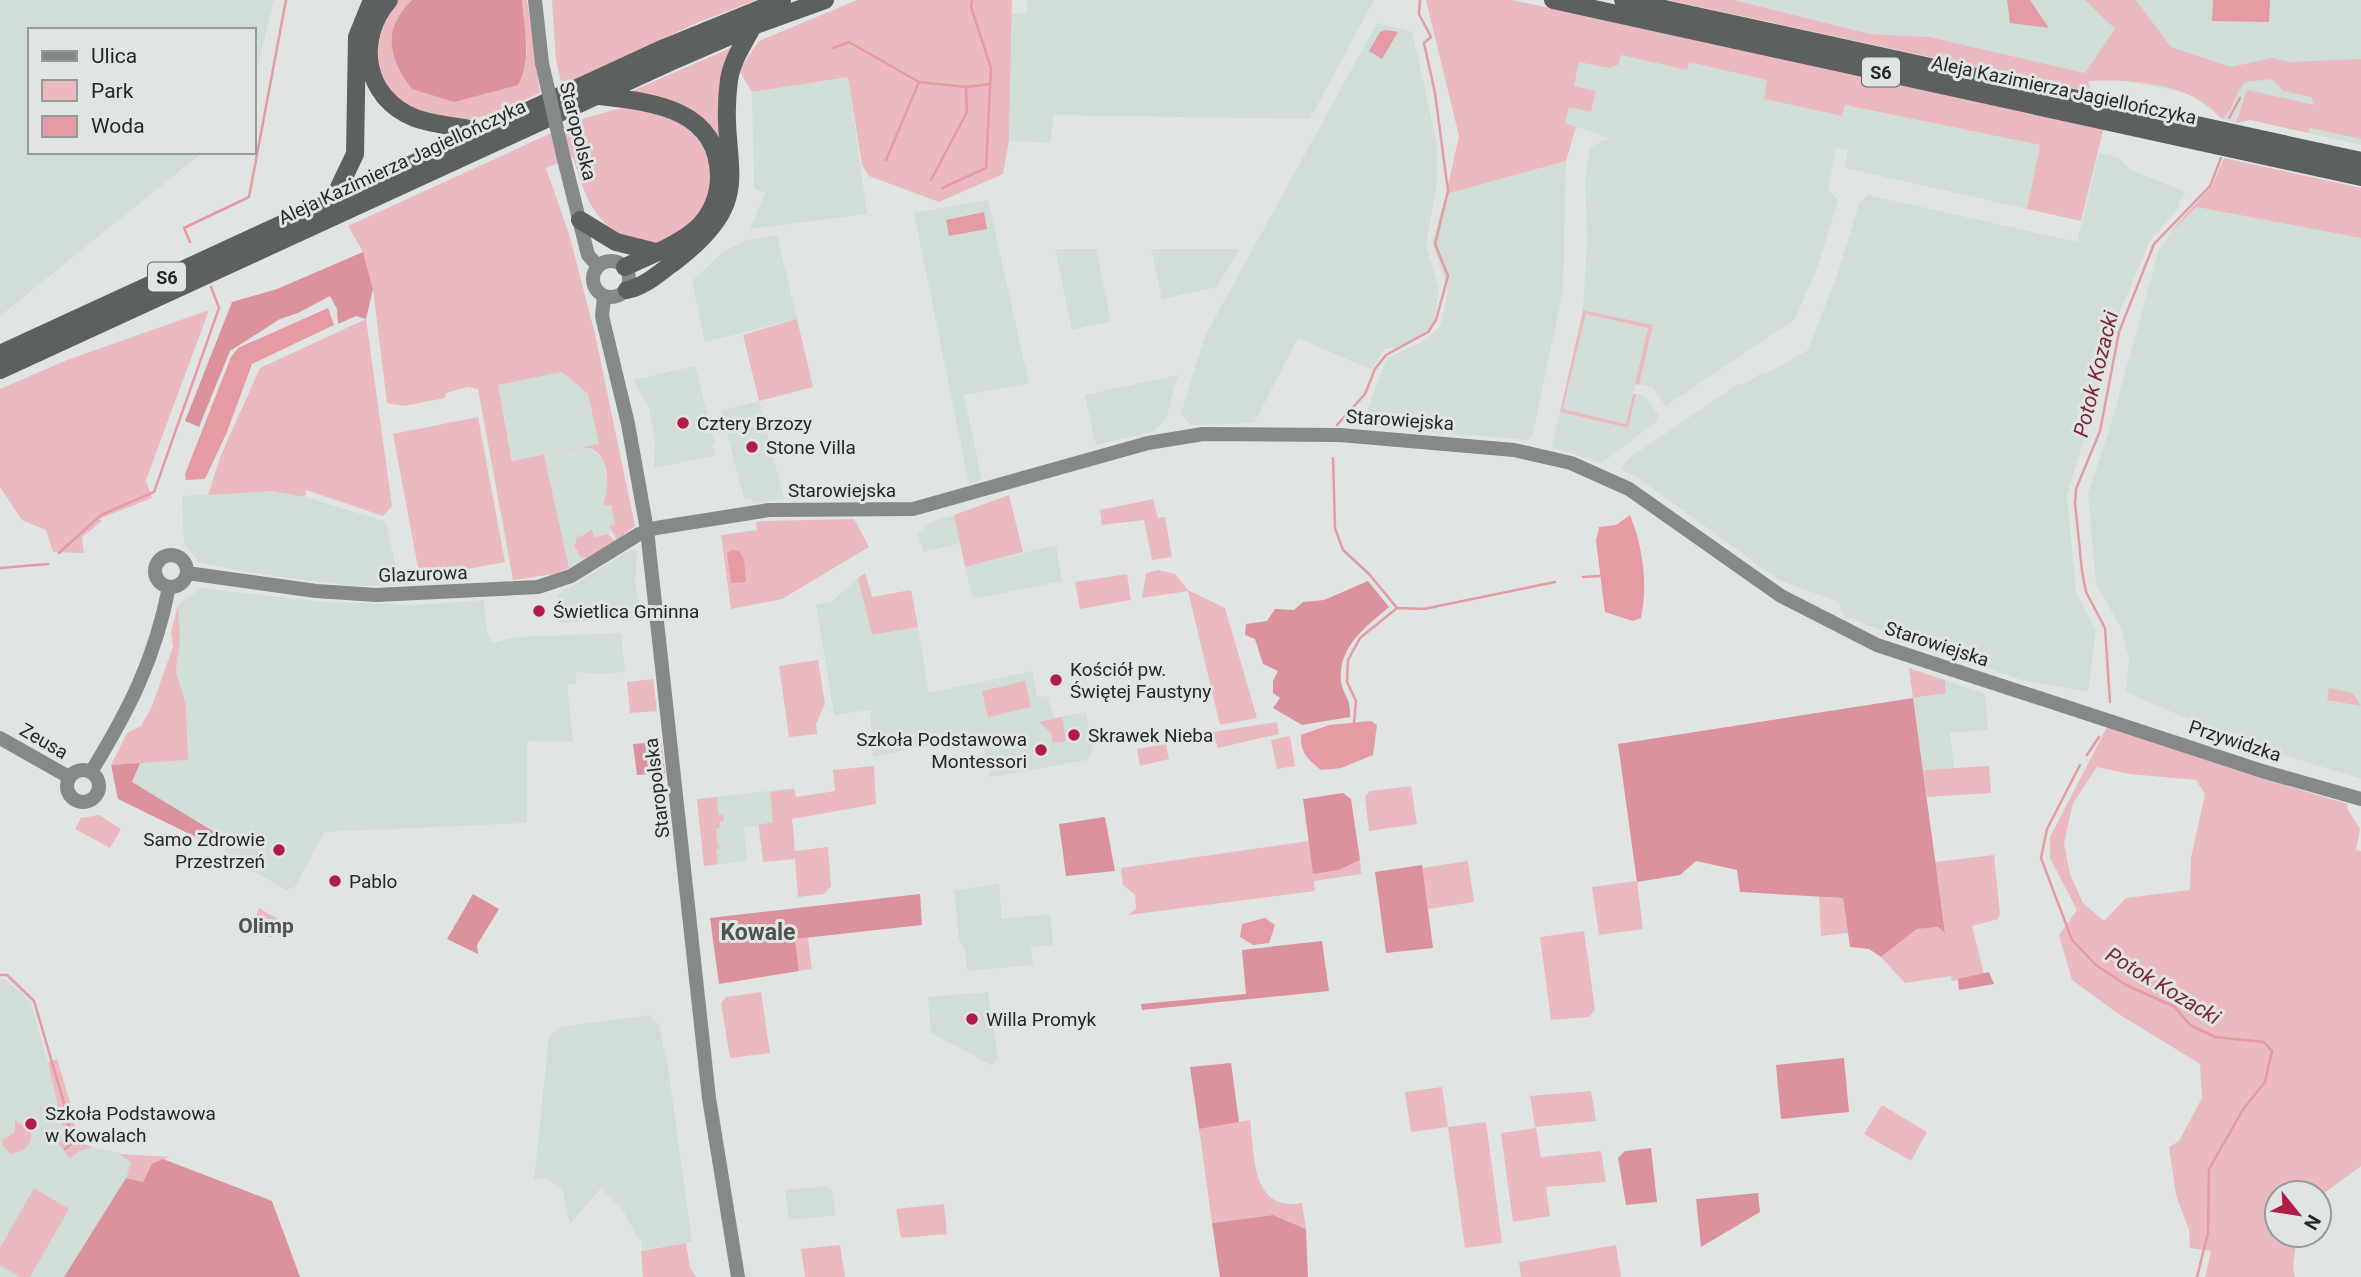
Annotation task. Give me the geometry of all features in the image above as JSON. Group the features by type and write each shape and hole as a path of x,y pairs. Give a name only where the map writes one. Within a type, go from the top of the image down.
{"highway":[{"path":"333,200 355,154 357,37 372,0"},
{"path":"389,0 378,14 368,38 370,64 383,93 396,106 415,117 485,131"},
{"name":"Aleja Kazimierza Jagiellończyka","path":"0,354 696,34 782,0"},
{"name":"Aleja Kazimierza Jagiellończyka","path":"0,370 753,26 825,0"},
{"name":"Aleja Kazimierza Jagiellończyka","path":"1553,0 2361,177"},
{"name":"Aleja Kazimierza Jagiellończyka","path":"1623,0 2361,161"},
{"path":"627,289 636,288 704,238 723,212 732,178 729,78 753,26"},
{"path":"598,96 669,108 697,125 715,151 719,181 711,209 689,235 625,267"},
{"path":"580,220 616,242 656,251"}],"street":[{"name":"Staropolska","path":"535,0 542,63 563,155 588,255 598,266 593,283 604,296 602,316 628,424 647,530 709,1098 738,1277"},
{"path":"598,266 609,261 625,267 630,278 627,289 617,297 604,296"},
{"name":"Starowiejska","path":"647,530 769,510 920,508 1137,446 1203,434 1340,435 1506,449 1571,463 1629,489 1782,596 1864,640 2098,716"},
{"name":"Glazurowa","path":"187,572 316,591 376,596 528,588 571,576 647,530"},
{"path":"173,554 179,556 187,572 181,584 169,587 155,575 154,568 161,558 173,554"},
{"path":"91,772 145,674 160,632 169,587"},
{"name":"Przywidzka","path":"2098,716 2262,771 2361,799"},
{"name":"Zeusa","path":"0,738 69,777"},
{"path":"79,770 91,772 96,776 99,788 93,799 81,803 70,796 67,790 69,777 79,770"}],"shaded area":[{"path":"0,0 274,0 256,74 256,28 28,28 28,154 201,154 0,316"},
{"path":"412,0 522,0 526,54 518,85 454,102 412,89 394,55 392,32 402,11"},
{"path":"1027,0 1374,0 1310,119 1054,115 1050,143 1009,141 1012,14 1027,13"},
{"path":"1734,0 2361,0 2361,145 2251,120 2236,123 2222,119 2189,93 2119,80 2088,81 2085,73 1930,37 1870,34"},
{"path":"1377,23 1412,32 1437,143 1437,182 1426,245 1439,289 1434,322 1424,333 1400,347 1384,349 1372,370 1298,338 1254,423 1190,425 1181,414 1205,336"},
{"path":"1621,55 1686,70 1689,61 1768,80 1764,99 1842,116 1844,105 2040,145 2027,209 1845,168 1848,151 1836,148 1828,189 1838,200 1818,265 1795,319 1666,406 1652,387 1639,384 1653,325 1583,310 1587,239 1585,180 1590,147 1609,138 1565,123 1569,107 1591,111 1596,92 1574,86 1579,62"},
{"path":"848,77 867,214 750,229 765,193 754,188 752,92"},
{"path":"2099,153 2118,157 2131,170 2186,192 2178,205 2180,207 2149,242 2103,353 2095,404 2067,495 2076,593 2096,630 2088,692 2021,680 1845,617 1838,602 1777,579 1636,476 1621,470 1626,460 1740,383 1742,385 1760,374 1770,372 1808,350 1839,270 1859,203 1868,195 2077,242"},
{"path":"1566,161 1563,289 1533,434 1527,440 1361,426 1387,358 1424,341 1440,327 1448,291 1432,241 1446,194"},
{"path":"988,200 1029,383 964,395 982,480 969,484 914,213"},
{"path":"2197,207 2361,238 2361,779 2241,742 2126,692 2129,657 2121,628 2096,583 2088,494 2109,431 2159,250 2178,223"},
{"path":"777,235 797,319 705,342 692,281 723,252 747,240"},
{"path":"1055,249 1096,249 1111,321 1072,330"},
{"path":"1151,249 1239,249 1217,287 1162,299"},
{"path":"363,252 373,289 366,319 356,316 338,324 337,309 330,296 280,319 230,351 199,427 185,421 232,302 277,289"},
{"path":"1586,314 1648,328 1626,424 1563,410"},
{"path":"695,366 715,444 712,445 715,456 654,468 655,440 648,405 633,380"},
{"path":"562,372 588,394 599,444 585,448 596,452 602,459 608,485 604,506 611,505 615,524 609,526 611,533 593,537 592,529 574,542 576,552 587,558 569,568 543,456 513,461 498,385"},
{"path":"1178,375 1166,419 1155,431 1096,445 1085,395"},
{"path":"1636,394 1644,396 1650,403 1658,415 1656,422 1602,463 1552,447 1560,412 1628,428"},
{"path":"759,401 784,498 753,504 752,500 744,498 721,411"},
{"path":"272,491 305,497 385,521 399,578 395,585 352,586 240,571 199,562 184,543 182,496"},
{"path":"954,515 960,543 923,552 918,534 931,522"},
{"path":"1056,545 1062,581 973,599 965,567"},
{"path":"632,549 637,550 635,584 643,618 560,623 558,594"},
{"path":"858,578 872,635 918,627 929,693 1032,671 1037,697 1047,696 1054,718 1086,712 1093,751 1087,760 990,777 980,734 873,757 870,710 834,715 816,605 832,601"},
{"path":"1368,581 1389,607 1355,638 1344,657 1341,681 1350,717 1302,725 1273,708 1280,698 1273,693 1273,681 1278,671 1263,664 1255,639 1245,635 1246,624 1267,621 1275,609 1294,610 1303,602 1324,600"},
{"path":"202,588 323,602 416,605 484,600 487,631 492,643 516,637 621,633 625,672 576,672 576,684 567,684 573,742 527,741 527,823 324,832 295,887 286,890 226,855 223,836 131,782 140,763 188,760 186,705 176,672 180,639 178,605"},
{"path":"1945,680 1985,694 1988,730 1950,733 1954,768 1923,770 1913,698 1946,693"},
{"path":"1913,698 1945,933 1938,927 1917,929 1881,957 1869,949 1850,947 1843,898 1740,892 1737,870 1696,861 1680,875 1637,882 1618,744"},
{"path":"661,742 665,773 637,775 633,744"},
{"path":"140,763 132,782 223,837 210,844 118,799 111,765"},
{"path":"794,788 798,818 792,819 795,858 763,862 758,825 744,828 747,861 704,866 697,799"},
{"path":"1343,793 1351,799 1360,860 1339,870 1313,874 1303,799"},
{"path":"1105,817 1115,871 1066,876 1059,824"},
{"path":"1422,865 1433,948 1386,953 1375,872"},
{"path":"999,884 1002,919 1050,914 1053,945 1031,947 1033,965 967,971 965,949 959,941 954,890"},
{"path":"473,894 499,909 477,945 478,954 447,939"},
{"path":"920,894 922,925 795,939 799,971 719,984 710,918"},
{"path":"1322,941 1329,991 1142,1010 1141,1004 1246,994 1242,950"},
{"path":"1989,972 1994,984 1959,990 1958,979"},
{"name":"Szkoła Podstawowa w Kowalach","path":"0,979 5,979 31,1002 61,1110 65,1137 58,1143 70,1159 79,1151 93,1147 119,1153 131,1162 126,1178 64,1277 0,1277"},
{"path":"988,992 998,1059 991,1065 931,1033 928,997"},
{"path":"650,1015 659,1025 669,1073 692,1242 642,1250 641,1239 638,1239 623,1210 601,1188 570,1224 563,1191 547,1178 534,1179 549,1037 560,1027"},
{"path":"1844,1058 1849,1112 1781,1119 1776,1065"},
{"path":"1231,1063 1239,1122 1199,1129 1190,1067"},
{"path":"1651,1148 1657,1202 1626,1205 1618,1158 1625,1151"},
{"path":"163,1159 272,1201 300,1277 64,1277 126,1178 143,1182 152,1164"},
{"path":"827,1186 832,1191 836,1215 789,1220 785,1190"},
{"path":"1758,1193 1760,1212 1701,1247 1696,1199"},
{"path":"1273,1215 1306,1229 1308,1277 1220,1277 1212,1223"}],"green space":[{"path":"396,0 412,0 396,22 393,32 396,53 412,89 428,93 505,89 527,52 522,0 527,0 540,93 497,112 464,120 434,117 417,112 403,103 382,79 375,46 379,23"},
{"path":"552,0 756,0 694,24 562,86 556,60"},
{"path":"857,0 1012,0 1009,141 1003,174 939,202 869,176 862,165 848,77 752,92 739,70 759,41"},
{"path":"1426,0 1512,0 2104,127 2081,221 2027,209 2040,145 1845,105 1842,116 1764,99 1767,80 1689,62 1687,70 1621,55 1618,65 1609,68 1579,62 1574,86 1596,91 1591,112 1569,107 1565,123 1576,127 1566,161 1446,194 1459,136"},
{"path":"1668,0 1734,0 1870,34 1930,37 2085,73 2115,29 2085,0 2136,0 2171,47 2231,67 2272,58 2289,62 2361,59 2361,139 2310,128 2308,133 2250,120 2236,123 2247,90 2315,105 2311,97 2283,91 2272,79 2246,82 2222,119 2194,98 2161,86 2124,81 2088,81 2091,92"},
{"path":"742,43 725,165 713,134 625,94"},
{"path":"621,108 639,109 673,119 698,139 706,153 710,170 709,196 704,208 692,223 667,239 647,243 610,232 612,229 591,206 573,157 546,168 569,234 595,334 635,526 617,540 609,526 615,524 611,505 603,506 607,482 605,464 596,451 579,448 599,444 588,394 562,372 498,385 512,461 556,452 544,455 569,568 554,574 513,580 478,389 467,387 446,393 445,398 404,406 387,403 373,289 363,252 348,226 582,119"},
{"path":"2224,158 2361,188 2361,238 2197,207 2165,237 2212,186"},
{"path":"209,310 146,480 152,498 99,519 102,521 82,537 84,553 53,552 46,530 22,520 0,487 0,389 67,360"},
{"path":"1583,310 1653,325 1639,385 1635,384 1648,328 1586,314 1563,409 1626,424 1633,394 1636,394 1628,428 1560,412"},
{"path":"366,319 392,506 383,516 306,490 305,497 272,491 208,495 221,455 260,368"},
{"path":"797,319 813,387 759,401 743,335"},
{"path":"478,417 505,562 420,578 393,434"},
{"path":"1009,495 1023,552 965,567 954,515"},
{"path":"1153,499 1158,518 1165,517 1172,557 1152,560 1144,520 1102,525 1100,510"},
{"path":"854,519 869,547 782,599 731,609 721,535 757,530 756,522 763,521"},
{"path":"592,529 594,537 608,534 615,541 587,558 581,557 574,547 578,534 579,538"},
{"path":"1158,570 1175,574 1188,590 1225,608 1257,718 1220,725 1188,591 1142,598 1146,573"},
{"path":"865,573 872,597 911,590 918,627 872,635 858,578"},
{"path":"1127,574 1131,600 1080,609 1075,582"},
{"path":"178,605 180,639 176,672 186,705 188,760 111,765 127,733 141,726 152,706 173,647 171,632"},
{"path":"818,660 825,704 816,724 817,734 789,737 779,666"},
{"path":"1909,668 1945,680 1946,693 1913,698"},
{"path":"653,679 657,711 630,713 627,682"},
{"path":"1025,681 1031,707 988,717 982,691"},
{"path":"2329,688 2353,693 2361,706 2327,700"},
{"path":"1062,717 1066,741 1053,743 1051,733 1039,722"},
{"path":"1277,722 1279,734 1218,748 1213,732"},
{"path":"2107,727 2348,804 2347,808 2360,829 2356,850 2361,851 2361,1166 2333,1187 2333,1179 2263,1179 2263,1249 2295,1249 2295,1277 2205,1277 2211,1251 2190,1248 2189,1230 2176,1195 2169,1147 2179,1141 2202,1098 2200,1064 2117,1013 2072,980 2059,935 2077,910 2050,858 2050,837","holes":["2097,767 2130,774 2196,780 2205,794 2191,858 2190,890 2126,898 2104,921 2083,903 2070,874 2064,843 2073,803"]},
{"path":"1290,736 1295,766 1277,769 1271,740"},
{"path":"1166,744 1169,759 1140,766 1137,749"},
{"path":"874,766 876,804 792,819 795,851 828,847 831,886 824,894 798,897 795,859 763,862 759,825 773,822 770,792 794,789 796,797 835,791 833,770"},
{"path":"1989,766 1991,793 1927,797 1923,770"},
{"path":"1411,786 1417,824 1369,831 1365,797 1370,791"},
{"path":"717,797 718,815 723,815 724,821 719,822 720,828 716,829 718,847 726,848 716,849 718,864 704,866 697,799"},
{"path":"99,815 121,829 110,848 75,829 81,818"},
{"path":"1309,841 1314,874 1339,870 1360,860 1361,874 1314,881 1315,891 1128,915 1136,909 1135,895 1123,885 1121,868"},
{"path":"1994,855 2000,914 1998,919 1972,926 1984,974 1952,981 1951,976 1905,983 1881,957 1917,929 1938,927 1945,932 1935,862"},
{"path":"1468,861 1474,902 1428,909 1422,868"},
{"path":"1637,881 1643,929 1599,935 1592,887"},
{"path":"1819,897 1843,898 1848,933 1821,936"},
{"path":"259,908 283,922 272,937 260,935 252,926"},
{"path":"1584,931 1595,1009 1589,1017 1551,1020 1540,937"},
{"path":"808,938 812,969 799,971 795,939"},
{"path":"761,992 770,1053 730,1058 721,1003 726,997"},
{"path":"57,1059 72,1109 77,1142 93,1147 79,1151 70,1159 58,1143 65,1137 48,1062"},
{"path":"1442,1087 1448,1127 1411,1132 1405,1092"},
{"path":"1591,1091 1596,1121 1535,1127 1530,1096"},
{"path":"1882,1105 1927,1132 1911,1161 1864,1134"},
{"path":"1250,1120 1255,1165 1264,1190 1273,1199 1285,1204 1302,1203 1306,1229 1273,1215 1212,1223 1199,1129"},
{"path":"15,1121 32,1129 27,1146 11,1154 3,1146 2,1140 15,1132"},
{"path":"1486,1122 1502,1243 1465,1248 1448,1127"},
{"path":"1536,1128 1541,1157 1601,1151 1606,1182 1546,1187 1550,1216 1513,1222 1501,1133"},
{"path":"119,1154 170,1157 163,1159 143,1182 126,1178 131,1162"},
{"path":"34,1188 69,1209 30,1277 20,1277 0,1265 0,1248"},
{"path":"944,1204 947,1234 901,1238 896,1209"},
{"path":"686,1243 690,1267 696,1277 643,1277 641,1251"},
{"path":"840,1245 845,1277 805,1277 801,1249"},
{"path":"1616,1245 1621,1277 1521,1277 1519,1262"}],"water":[{"path":"2007,0 2030,0 2049,28 2010,23"},
{"path":"2213,0 2270,0 2269,22 2212,21"},
{"path":"1380,32 1398,32 1382,59 1369,51"},
{"path":"984,212 987,229 949,236 946,220"},
{"path":"328,308 334,325 252,364 227,432 205,479 186,480 185,474 231,357 238,348"},
{"path":"1630,515 1641,553 1644,579 1641,618 1633,621 1605,612 1596,541 1599,527 1616,525"},
{"path":"732,550 739,551 744,559 746,582 731,583 727,553"},
{"path":"1371,721 1377,725 1373,755 1341,768 1321,770 1303,751 1301,735 1329,725"},
{"path":"1265,918 1275,925 1269,943 1253,945 1240,937 1242,924"}],"waterway":[{"path":"190,242 184,228 249,197 286,0"},
{"path":"942,188 986,168 991,68 971,7 972,0"},
{"path":"1337,425 1365,394 1375,369 1386,355 1428,332 1436,320 1448,276 1435,244 1448,191 1435,93 1424,43 1431,37 1419,14 1420,0"},
{"path":"833,48 849,42 919,82 966,87 990,84"},
{"path":"886,160 919,82"},
{"path":"931,180 967,112 966,87"},
{"name":"Potok Kozacki","path":"2229,118 2240,98"},
{"name":"Potok Kozacki","path":"2110,702 2105,628 2086,592 2082,571 2076,489 2100,431 2119,332 2154,244 2210,186 2221,158"},
{"path":"59,553 101,515 154,492 219,308 211,287"},
{"path":"1333,458 1335,528 1343,550 1369,574 1397,608"},
{"path":"0,568 48,564"},
{"path":"1583,577 1600,576"},
{"path":"1354,723 1356,701 1347,682 1348,660 1360,638 1397,608 1424,609 1555,582"},
{"name":"Potok Kozacki","path":"2087,755 2099,737"},
{"name":"Potok Kozacki","path":"2080,765 2047,829 2041,858 2072,940 2096,965 2126,985 2175,1007 2190,1025 2215,1037 2264,1042 2272,1051 2265,1082 2244,1108 2209,1169 2208,1233 2197,1277"},
{"path":"0,975 7,975 34,1001 64,1103 72,1143 65,1149"}],"place":[{"name":"Cztery Brzozy","path":"683,423"},
{"name":"Stone Villa","path":"752,447"},
{"name":"Świetlica Gminna","path":"539,611"},
{"name":"Kościół pw. Świętej Faustyny","path":"1056,680"},
{"name":"Skrawek Nieba","path":"1074,735"},
{"name":"Szkoła Podstawowa Montessori","path":"1041,750"},
{"name":"Samo Zdrowie Przestrzeń","path":"279,850"},
{"name":"Pablo","path":"335,881"},
{"name":"Willa Promyk","path":"972,1019"},
{"name":"Szkoła Podstawowa w Kowalach","path":"31,1124"}],"district":[{"name":"Olimp","path":"266,926"},
{"name":"Kowale","path":"758,932"}]}
